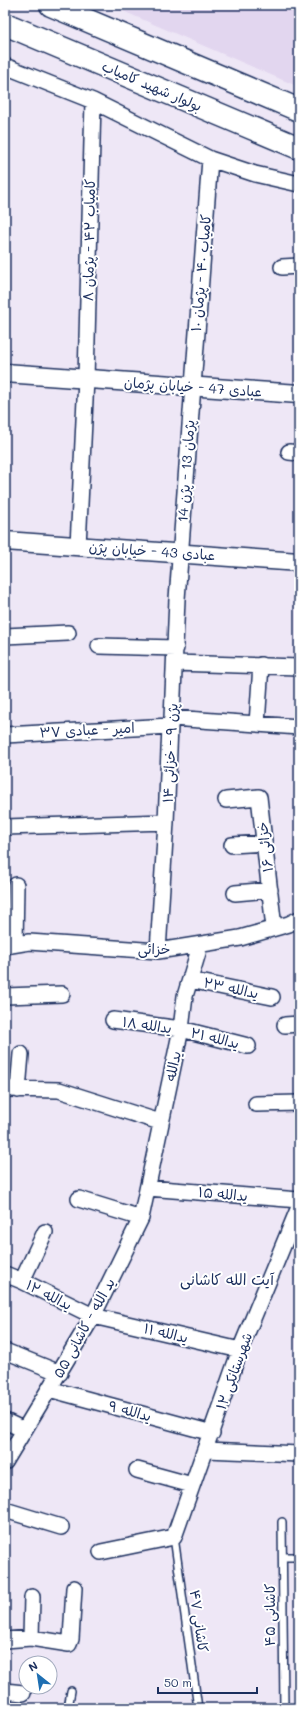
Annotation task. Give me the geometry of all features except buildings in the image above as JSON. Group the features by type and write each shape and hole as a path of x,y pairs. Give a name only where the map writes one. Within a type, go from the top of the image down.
{"main road":[{"path":"52,5 299,110"},
{"name":"بولوار شهید کامیاب","path":"5,24 299,148"}],"street":[{"path":"5,66 93,101 210,159 256,174 299,184"},
{"name":"کامیاب ۴۲ - پژمان ۸","path":"78,546 86,379 93,101"},
{"name":"کامیاب ۴۰ - پژمان ۱۰","path":"191,387 210,159"},
{"path":"282,266 299,266"},
{"name":"عبادی 47 - خیابان پژمان","path":"5,373 299,394"},
{"name":"پژمان 13 - پژن 14","path":"180,554 191,387"},
{"name":"عبادی 43 - خیابان پژن","path":"5,541 299,562"},
{"name":"پژن ۹ - خزائی ۱۴","path":"158,951 176,648 176,599 180,554"},
{"path":"5,636 68,633"},
{"path":"99,646 176,648"},
{"path":"175,663 299,667"},
{"path":"257,724 261,666"},
{"name":"امیر - عبادی ۳۷","path":"5,734 171,722 257,724 299,727"},
{"name":"خزائی ۱۶","path":"226,800 259,797 274,928"},
{"path":"5,827 166,822"},
{"path":"232,845 264,843"},
{"path":"10,944 16,885"},
{"path":"235,893 270,890"},
{"name":"خزائی","path":"10,944 29,942 158,951 200,946 240,938 299,919"},
{"name":"یدالله","path":"148,1188 160,1122 181,1029 186,996 200,946"},
{"name":"یدالله ۲۳","path":"190,980 272,997"},
{"path":"5,996 62,994"},
{"name":"یدالله ۱۸","path":"113,1020 181,1029"},
{"name":"یدالله ۲۱","path":"181,1029 248,1046"},
{"path":"21,1054 11,1090 59,1090 160,1122"},
{"path":"256,1104 299,1103"},
{"name":"یدالله ۱۵","path":"148,1188 299,1200"},
{"name":"ید الله - کاشانی ۵۵","path":"5,1462 93,1316 141,1218 148,1188"},
{"path":"79,1199 141,1218"},
{"name":"شهرستانکی ۱۲","path":"174,1537 212,1433 240,1350 299,1207"},
{"path":"22,1281 45,1232"},
{"name":"یدالله ۱۲","path":"5,1274 93,1316"},
{"name":"یدالله ۱۱","path":"93,1316 240,1350"},
{"path":"5,1352 60,1373"},
{"name":"یدالله ۹","path":"49,1389 212,1433"},
{"path":"5,1421 24,1430"},
{"path":"206,1450 299,1454"},
{"path":"137,1470 192,1485"},
{"path":"5,1510 61,1527"},
{"path":"101,1552 174,1537"},
{"path":"5,1640 31,1638 69,1644 71,1640 74,1588"},
{"path":"31,1638 32,1597"},
{"path":"5,1691 18,1692"}],"lane":[{"name":"کاشانی ۴۵","path":"282,1522 284,1708"},
{"name":"کاشانی ۴۷","path":"174,1537 198,1708"},
{"path":"283,1557 299,1557"},
{"path":"68,1708 71,1691"}],"shaded area":[{"path":"109,5 299,5 299,87"}],"district":[{"name":"آیت الله کاشانی","path":"227,1280"}]}
